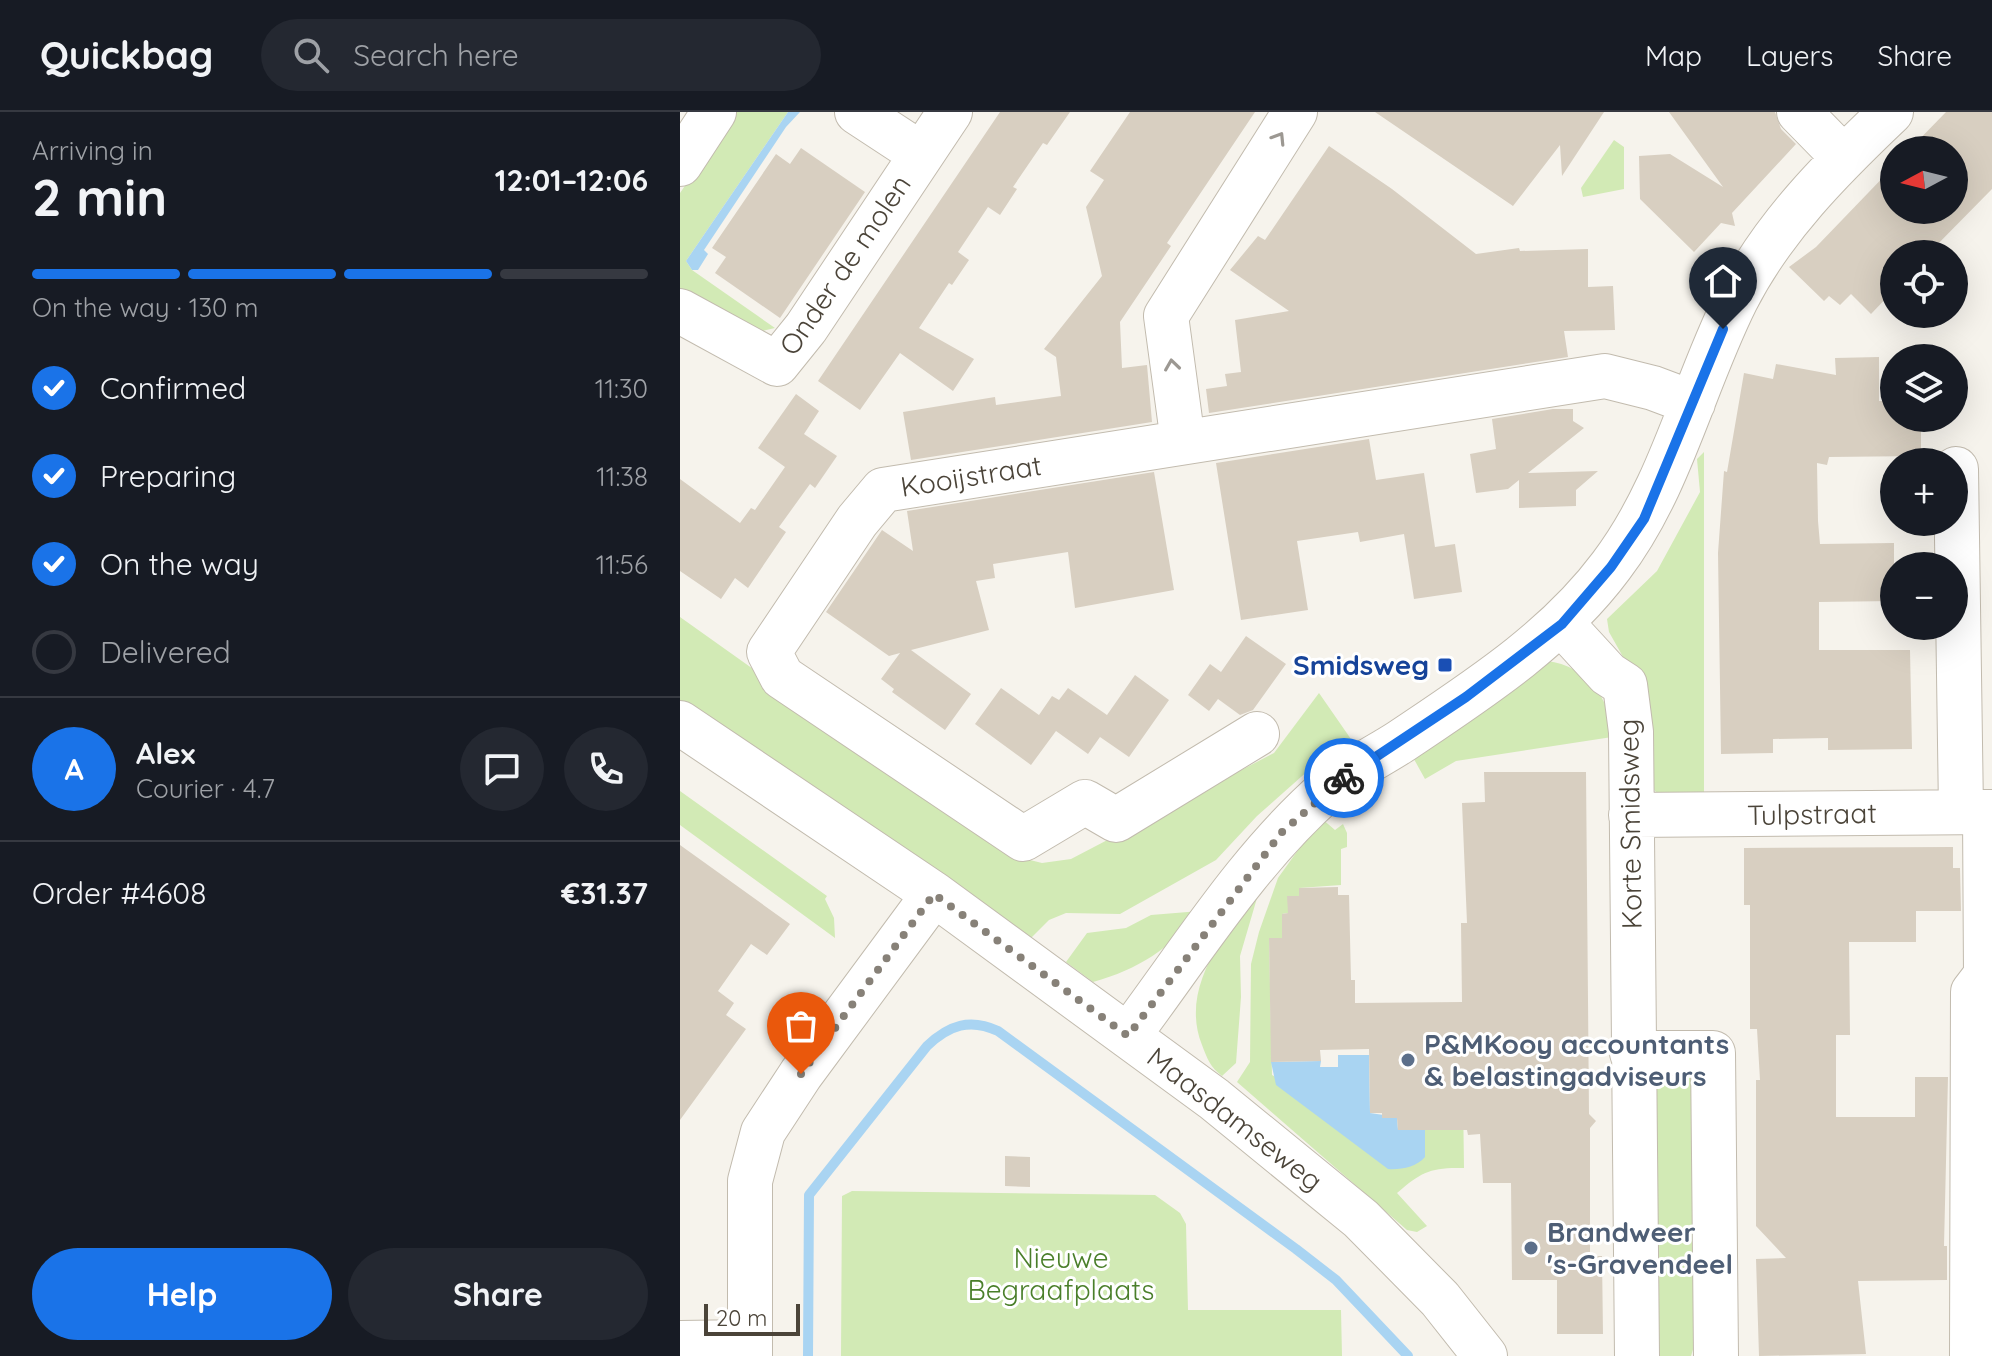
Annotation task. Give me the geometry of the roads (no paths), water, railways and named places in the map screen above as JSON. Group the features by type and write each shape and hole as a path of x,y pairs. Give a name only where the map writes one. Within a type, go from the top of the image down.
{"street":[{"path":"680,164 714,112"},
{"name":"Onder de molen","path":"857,112 921,154"},
{"name":"Onder de molen","path":"680,311 777,364 806,328 950,112"},
{"path":"1183,442 1166,316 1295,112"},
{"path":"1799,112 1843,157"},
{"path":"1128,1036 1282,832 1332,786 1466,697 1562,624 1611,567 1644,519 1736,301 1770,242 1843,157 1891,112"},
{"name":"Kooijstraat","path":"1257,734 1116,820 1085,802 1023,839 782,677 769,652 857,521 883,490 1605,376 1653,388 1693,403"},
{"path":"1968,494 1986,975 1973,992 1982,1142 1972,1356"},
{"name":"Korte Smidsweg","path":"1562,624 1608,674 1625,685 1631,732 1637,1356"},
{"name":"Maasdamseweg","path":"680,723 934,894 1214,1099 1361,1219 1440,1299 1485,1356"},
{"name":"Tulpstraat","path":"1631,815 1979,812"},
{"path":"680,1343 750,1349 750,1181 763,1132 810,1062 934,894"},
{"path":"1632,1053 1713,1053 1716,1356"}],"water":[{"path":"788,112 800,112 786,127 704,250 708,254 698,270 692,270 686,261"},
{"path":"1338,1055 1369,1055 1370,1113 1397,1117 1398,1130 1425,1130 1425,1157 1422,1160 1408,1167 1388,1169 1276,1085 1271,1062 1321,1061 1320,1067 1338,1067"}],"waterway":[{"path":"808,1356 809,1195 927,1046 943,1033 969,1024 998,1031 1296,1249 1336,1280 1408,1356"}],"place":[{"name":"Smidsweg","path":"1445,665"},
{"name":"P&MKooy accountants & belastingadviseurs","path":"1408,1060"},
{"name":"Brandweer 's-Gravendeel","path":"1531,1248"}],"park label":[{"name":"Nieuwe Begraafplaats","path":"1061,1274"}]}
